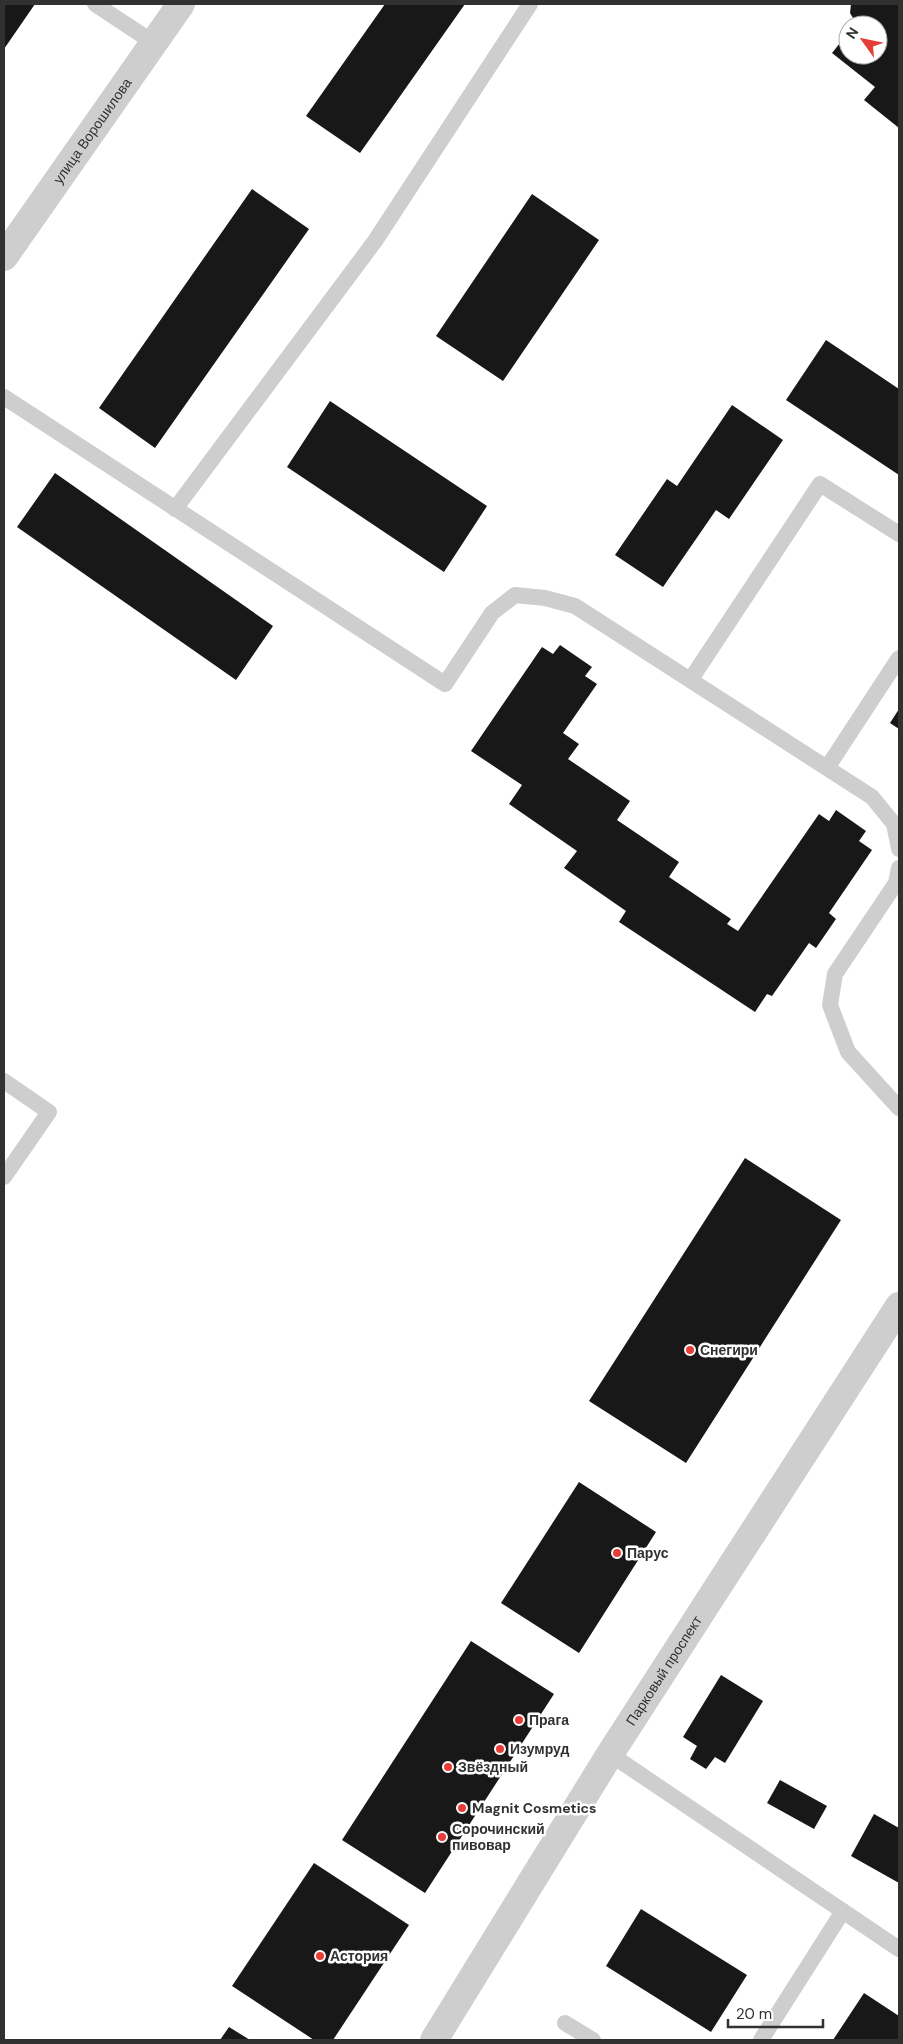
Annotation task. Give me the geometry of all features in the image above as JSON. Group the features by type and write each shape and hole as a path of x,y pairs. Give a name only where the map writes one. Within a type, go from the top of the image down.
{"street":[{"name":"улица Ворошилова","path":"4,257 181,4"},
{"name":"Парковый проспект","path":"434,2040 610,1754 899,1306"}],"lane":[{"path":"95,4 154,43"},
{"path":"175,509 375,241 530,4"},
{"path":"4,397 444,684 492,613 515,595 545,598 575,606 872,797 894,824 899,849"},
{"path":"691,679 820,484 899,534"},
{"path":"827,768 899,658"},
{"path":"899,868 896,883 835,974 830,1006 848,1052 899,1108"},
{"path":"4,1081 49,1112 4,1177"},
{"path":"610,1754 899,1949"},
{"path":"760,2040 843,1911"},
{"path":"565,2023 593,2040"}],"building":[{"path":"4,4 35,4 4,49"},
{"path":"385,4 465,4 360,153 306,116"},
{"path":"851,4 899,4 899,128 864,100 875,87 847,65 888,65 888,15 851,15"},
{"path":"838,46 838,58 832,53"},
{"path":"252,189 309,229 155,448 99,408"},
{"path":"532,194 599,240 503,381 436,336"},
{"path":"826,340 899,389 899,475 786,400"},
{"path":"330,401 487,506 444,572 287,467"},
{"path":"732,405 783,440 729,519 716,510 663,587 615,555 667,479 677,486"},
{"path":"55,473 273,626 236,680 17,527"},
{"path":"560,645 592,667 585,676 597,684 563,733 579,744 568,759 630,801 617,820 679,862 669,877 731,919 727,924 738,931 819,814 829,821 836,810 866,831 859,841 872,850 829,913 836,919 816,948 809,943 772,996 767,994 755,1012 619,922 626,911 564,868 577,851 509,804 522,785 471,751 542,647 553,654"},
{"path":"899,709 899,729 890,723"},
{"name":"Снегири","path":"745,1158 841,1220 686,1463 589,1401"},
{"path":"579,1482 656,1532 579,1653 501,1603"},
{"name":"Звёздный","path":"471,1641 554,1694 425,1893 342,1840"},
{"path":"721,1675 763,1701 725,1763 715,1757 706,1769 690,1759 697,1746 683,1737"},
{"path":"780,1780 827,1806 814,1829 767,1803"},
{"path":"874,1814 899,1828 899,1883 851,1856"},
{"name":"Астория","path":"314,1863 409,1925 333,2040 314,2040 232,1986"},
{"path":"641,1909 747,1975 711,2032 606,1966"},
{"path":"864,1993 899,2016 899,2040 833,2040"},
{"path":"229,2027 250,2040 220,2040"}],"place":[{"name":"Снегири","path":"690,1350"},
{"name":"Парус","path":"617,1553"},
{"name":"Прага","path":"519,1720"},
{"name":"Изумруд","path":"500,1749"},
{"name":"Звёздный","path":"448,1767"},
{"name":"Magnit Cosmetics","path":"462,1808"},
{"name":"Сорочинский пивовар","path":"442,1837"},
{"name":"Астория","path":"320,1956"}]}
